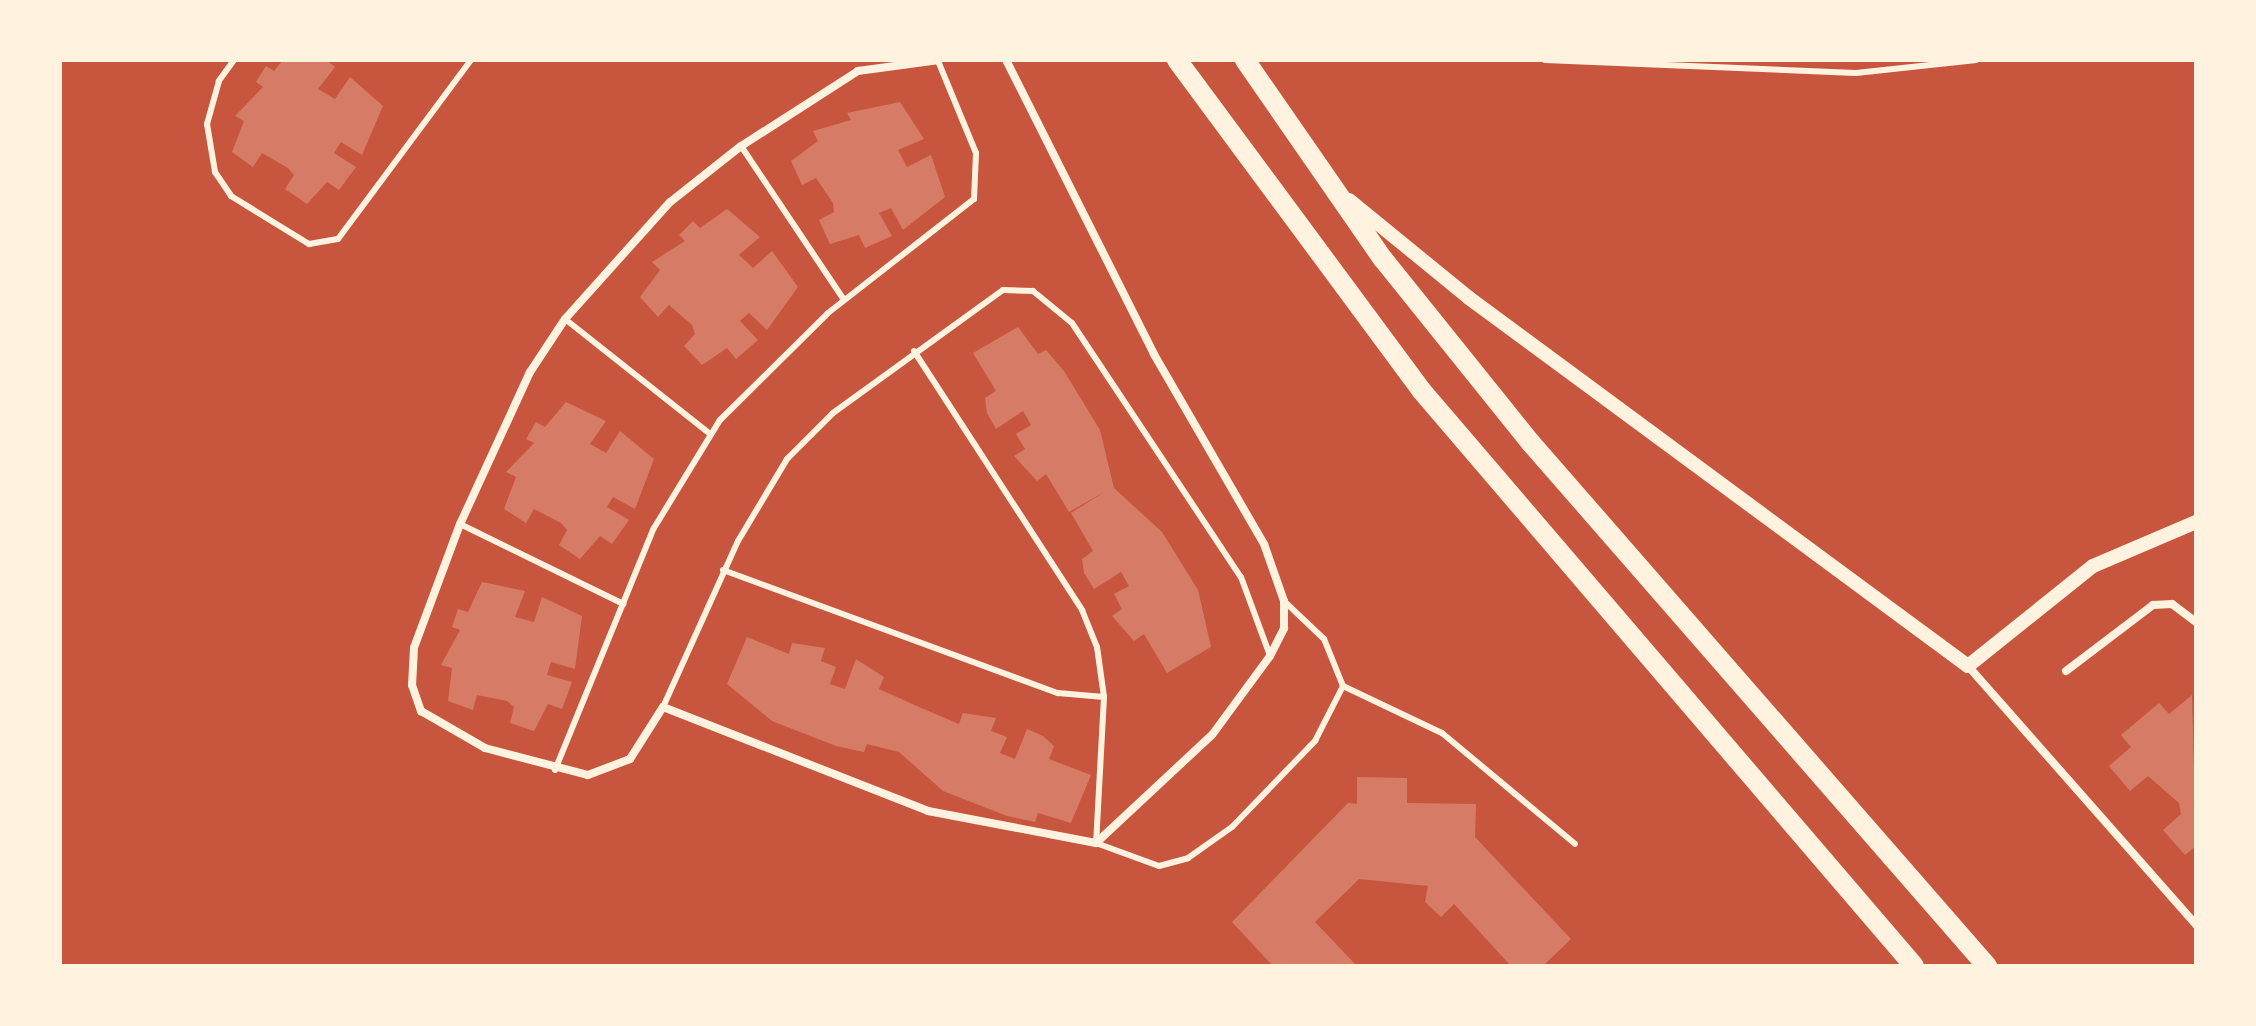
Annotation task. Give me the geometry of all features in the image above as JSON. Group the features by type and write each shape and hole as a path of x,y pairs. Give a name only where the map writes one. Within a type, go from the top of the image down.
{"main road":[{"path":"1177,60 1421,390 1914,966"},
{"path":"1245,60 1335,189 1531,443 1987,966"}],"street":[{"path":"939,61 858,71 741,146 670,202 565,319 530,372 460,524 414,648 412,685 421,711 485,748 555,770 588,775 630,759 663,707 928,811 1096,843 1212,735 1270,656 1284,628 1284,601 1264,544 1118,287 1006,60"},
{"path":"1335,189 1469,298 1968,666 2196,925"},
{"path":"1968,666 2093,566 2196,522"},
{"path":"2066,671 2153,605 2172,604 2196,622"}],"lane":[{"path":"234,60 219,81 207,124 215,172 231,196 309,244 338,239 471,60"},
{"path":"1545,60 1856,73 1976,60"},
{"path":"555,770 654,528 710,434 754,381 844,300 974,199 976,153 939,61"},
{"path":"741,146 844,300"},
{"path":"663,707 723,570 787,459 914,351 1003,290 1033,291 1054,302 1241,577 1270,656"},
{"path":"565,319 710,434"},
{"path":"914,351 1082,610 1097,647 1104,697 1096,843 1159,866 1188,858 1232,827 1315,741 1343,686"},
{"path":"460,524 623,604"},
{"path":"723,570 1058,693 1104,697"},
{"path":"1284,601 1324,639 1343,686 1442,733 1575,844"}],"building":[{"path":"283,60 326,60 335,67 318,89 335,99 350,77 383,106 362,155 341,142 334,153 356,167 339,190 327,182 307,204 285,189 294,175 288,168 262,153 253,167 232,152 244,121 235,116 263,87 256,82 266,66 274,71"},
{"path":"900,102 924,139 898,150 907,167 931,155 945,197 903,230 891,208 879,213 892,236 865,248 859,235 830,244 819,220 834,212 833,203 816,178 802,185 791,161 818,141 813,131 851,120 847,113"},
{"path":"727,209 760,237 739,255 753,268 772,251 798,287 767,330 749,313 740,321 758,340 736,359 727,348 702,365 684,346 695,334 692,325 669,305 658,317 640,297 660,270 652,262 685,241 679,235 693,221 700,228"},
{"path":"1018,327 1038,354 1046,350 1064,371 1100,430 1114,488 1162,532 1198,590 1211,647 1167,673 1144,634 1134,641 1112,616 1122,609 1114,594 1129,586 1121,572 1094,589 1084,573 1082,559 1093,551 1071,513 1106,491 1069,512 1046,474 1037,481 1014,456 1025,449 1016,434 1031,425 1023,411 996,429 987,413 985,398 996,391 973,353"},
{"path":"566,402 606,421 590,444 606,453 620,431 654,459 635,509 613,497 607,507 629,520 612,544 600,536 580,559 559,545 567,530 561,523 534,509 526,523 504,509 516,477 506,472 534,443 526,439 536,422 545,427"},
{"path":"482,582 525,591 515,617 534,622 542,597 582,616 575,669 551,662 547,675 572,682 562,709 548,704 534,731 510,723 514,707 507,701 477,695 473,710 448,701 452,668 441,665 460,630 452,627 458,609 468,612"},
{"path":"747,637 789,654 792,643 825,648 821,661 836,667 830,684 845,689 856,659 884,677 879,689 959,724 963,713 996,718 991,731 1007,737 1000,753 1015,759 1027,729 1043,736 1054,746 1049,759 1091,775 1071,823 1038,813 1035,822 1007,816 943,791 899,752 867,744 864,752 836,746 772,721 727,684"},
{"path":"2192,695 2196,846 2185,855 2163,830 2181,814 2179,803 2148,776 2130,791 2109,766 2131,747 2121,735 2159,703 2169,714"},
{"path":"1357,777 1407,778 1407,803 1476,804 1475,837 1571,939 1543,966 1511,966 1454,904 1441,917 1425,902 1428,886 1359,879 1315,922 1357,966 1273,966 1232,922 1348,803 1357,804"}]}
